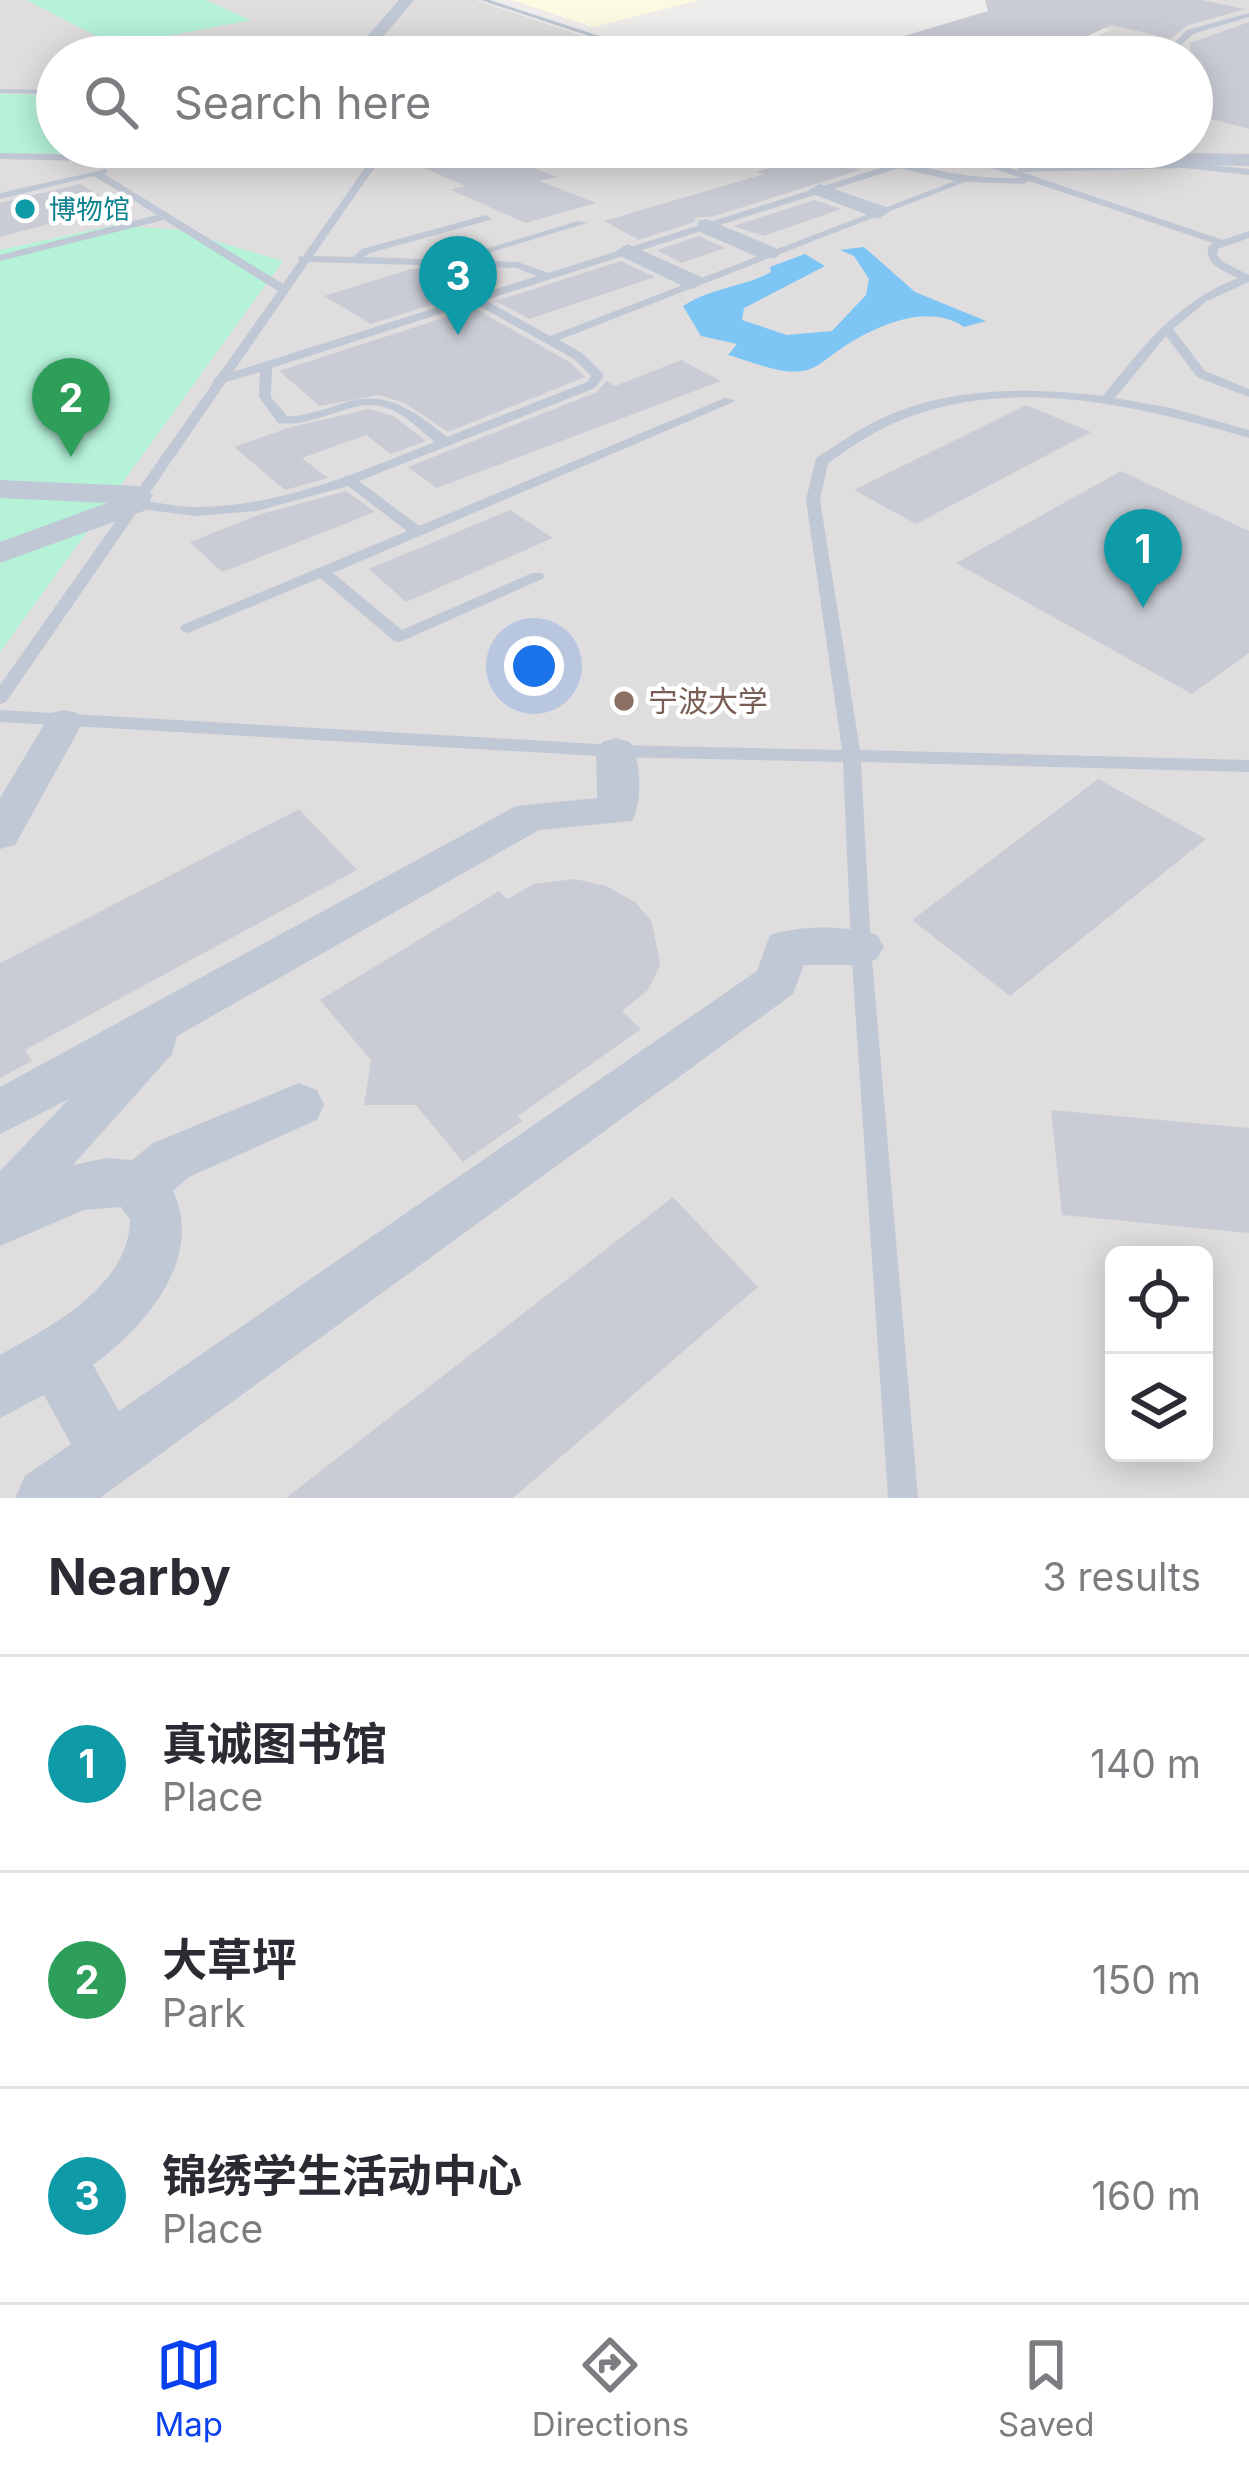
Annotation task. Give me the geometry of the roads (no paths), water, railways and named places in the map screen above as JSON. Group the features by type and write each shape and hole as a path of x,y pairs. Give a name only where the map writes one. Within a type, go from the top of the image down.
{"street":[{"path":"375,36 407,0"},
{"path":"1213,159 1249,160"},
{"path":"820,190 878,212"},
{"path":"706,226 768,253"},
{"path":"628,250 693,282"},
{"path":"0,489 136,500"},
{"path":"0,553 136,500"},
{"path":"0,834 64,722"},
{"path":"0,1112 531,816 618,811 616,751"},
{"path":"47,1498 777,981 786,947 861,947"},
{"path":"0,1208 179,1014"},
{"path":"0,1221 49,1196 104,1182 140,1186 171,1160 299,1106"},
{"path":"110,1454 17,1387 110,1315 148,1260 159,1230 153,1204 140,1186"}],"lane":[{"path":"484,0 595,36"},
{"path":"925,0 958,4"},
{"path":"1186,36 1249,14"},
{"path":"0,91 36,92"},
{"path":"0,156 36,157"},
{"path":"0,196 113,168"},
{"path":"0,698 281,288 370,168"},
{"path":"218,381 890,168"},
{"path":"904,168 960,182 1038,181"},
{"path":"1000,168 1220,242 1249,234"},
{"path":"1024,168 1106,168"},
{"path":"1212,168 1249,172"},
{"path":"96,172 281,288"},
{"path":"548,340 960,182"},
{"path":"3,257 166,216"},
{"path":"354,260 366,250 486,218"},
{"path":"448,261 581,223"},
{"path":"1220,242 1212,255 1219,264 1248,278"},
{"path":"302,259 518,265 547,276"},
{"path":"1106,401 1166,328 1197,300 1248,278"},
{"path":"136,500 196,512 256,507 349,480 591,386 598,376 578,356 475,299"},
{"path":"1166,328 1202,374 1249,393"},
{"path":"266,366 266,397 283,420 300,422 372,400 443,441"},
{"path":"903,1498 861,947 852,755 813,500 821,461 872,427 921,408 1054,395 1206,419 1249,434"},
{"path":"188,628 730,401"},
{"path":"349,480 417,532"},
{"path":"322,572 400,637 537,576"},
{"path":"0,716 616,751 1249,766"}],"water":[{"path":"864,247 915,292 986,321 964,327 934,317 902,320 855,340 814,367 791,371 728,355 737,344 701,336 683,306 805,254 825,266 744,308 742,320 787,335 832,331 866,295 869,279 854,256 840,250"}],"place":[{"name":"博物馆","path":"25,209"},
{"name":"锦绣学生活动中心","path":"458,335"},
{"name":"大草坪","path":"71,457"},
{"name":"真诚图书馆","path":"1143,608"},
{"name":"宁波大学","path":"624,701"}]}
